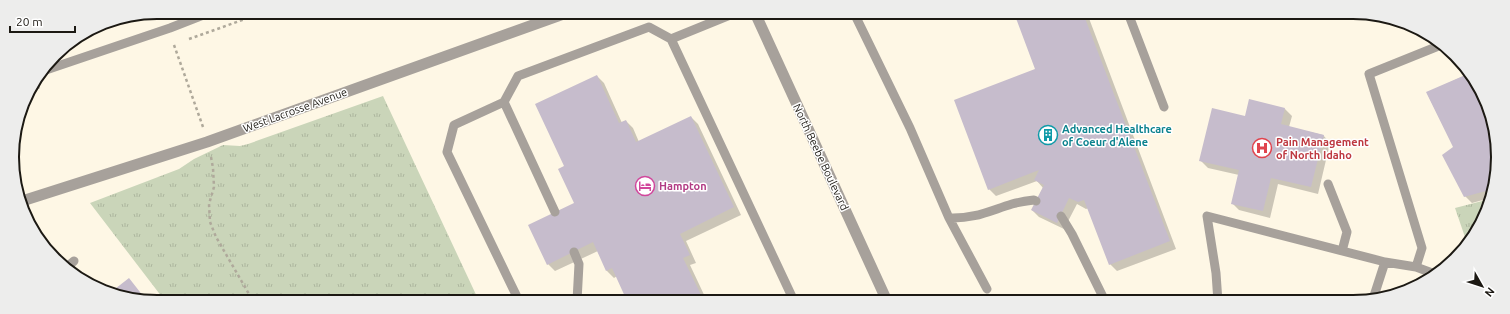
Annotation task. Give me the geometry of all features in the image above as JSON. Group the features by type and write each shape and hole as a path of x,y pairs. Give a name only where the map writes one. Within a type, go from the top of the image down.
{"street":[{"name":"West Lacrosse Avenue","path":"26,200 207,142 550,19"},
{"name":"North Beebe Boulevard","path":"758,19 884,295"}],"lane":[{"path":"51,68 193,19"},
{"path":"671,39 720,19"},
{"path":"857,19 910,128 950,218 987,289"},
{"path":"1130,19 1164,107"},
{"path":"516,295 447,152 454,125 504,102 518,76 649,27 671,39 791,295"},
{"path":"1416,267 1422,248 1369,74 1436,47"},
{"path":"504,102 555,212"},
{"path":"1328,184 1347,232 1342,251"},
{"path":"950,218 964,219 1013,203 1036,201"},
{"path":"1060,216 1072,234 1101,295"},
{"path":"1218,295 1216,273 1207,216 1385,262 1416,267 1430,272"},
{"path":"574,252 579,264 577,295"},
{"path":"1375,293 1385,262"}],"path":[{"path":"174,45 207,142 213,168 214,187 209,204 210,222 216,237 250,295"}],"green space":[{"path":"383,96 476,295 160,295 90,203 179,169 194,159 223,145 240,146"},
{"path":"1484,201 1477,218 1465,237 1455,208"}],"building":[{"name":"Advanced Healthcare of Coeur d'Alene","path":"1016,19 1085,19 1170,241 1109,265 1084,200 1078,202 1069,198 1057,223 1031,210 1044,185 1034,180 1039,170 988,190 954,100 1035,69"},
{"name":"Hampton","path":"597,75 619,123 626,120 636,142 691,116 734,207 680,234 690,255 683,258 701,295 624,295 612,268 606,271 593,242 547,265 528,225 574,203 558,169 564,166 535,104"},
{"path":"1464,76 1468,80 1484,113 1491,148 1491,166 1486,191 1464,197 1442,155 1453,147 1426,92"},
{"name":"Pain Management of North Idaho","path":"1249,99 1285,108 1281,124 1324,135 1311,187 1271,178 1263,211 1231,204 1239,170 1199,161 1212,108 1245,116"},
{"path":"129,278 142,294 139,294 115,289"}],"place":[{"name":"Advanced Healthcare of Coeur d'Alene","path":"1048,135"},
{"name":"Pain Management of North Idaho","path":"1262,148"},
{"name":"Hampton","path":"645,186"}]}
